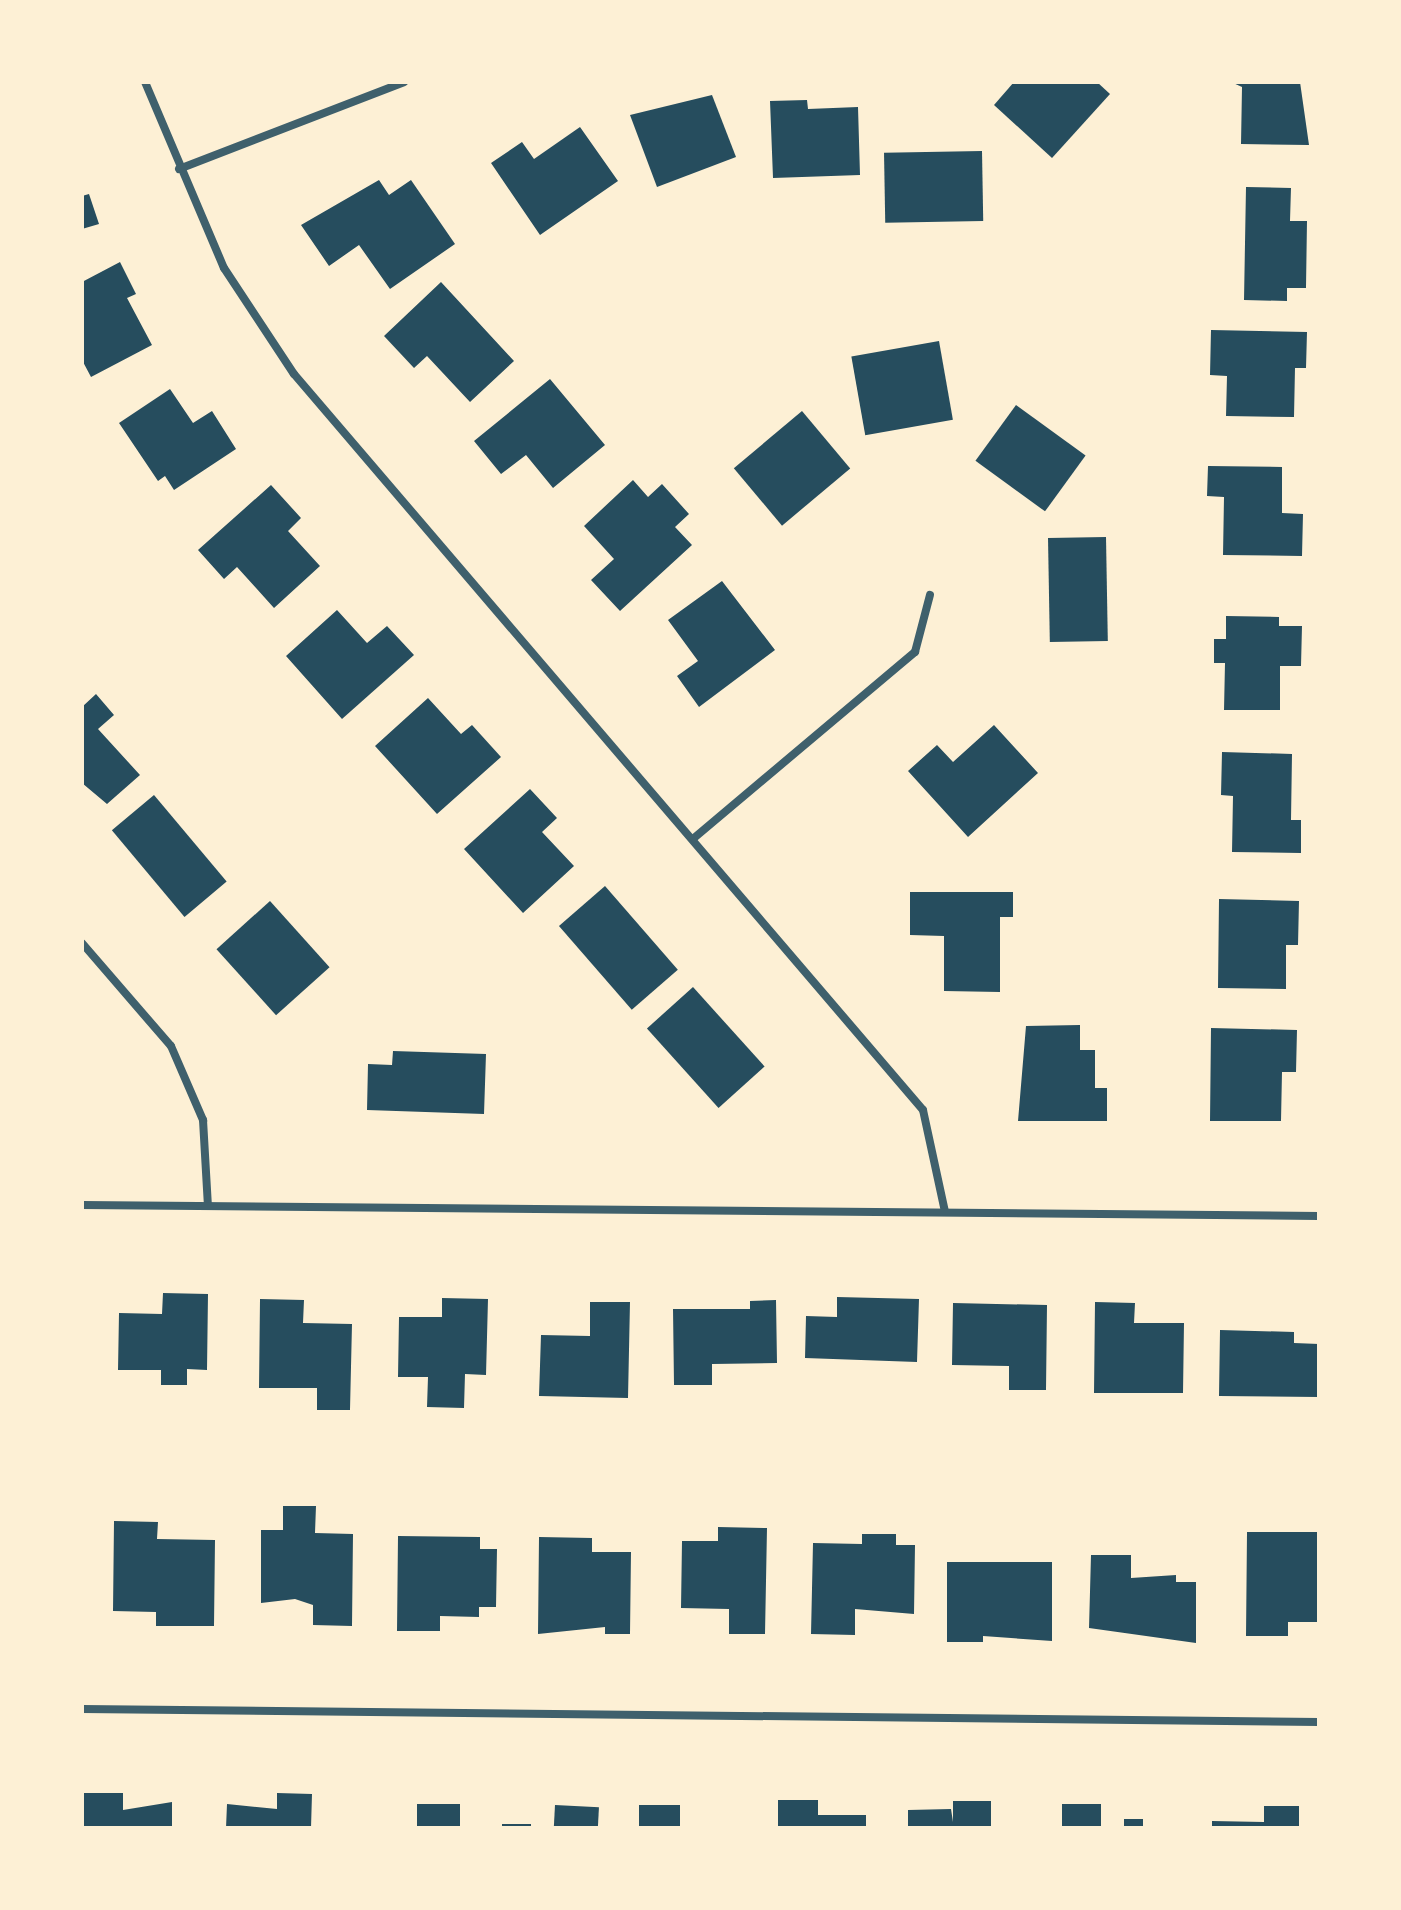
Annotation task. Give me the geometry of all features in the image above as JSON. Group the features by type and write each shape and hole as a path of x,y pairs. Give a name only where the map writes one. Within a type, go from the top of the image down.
{"street":[{"path":"145,82 179,169 224,268 294,374 694,838 923,1110 945,1212"},
{"path":"179,169 404,82"},
{"path":"694,838 915,652 930,595"},
{"path":"82,943 171,1046 203,1120 208,1206"},
{"path":"82,1205 1319,1216"},
{"path":"82,1709 1319,1722"}],"building":[{"path":"1014,82 1097,82 1110,94 1052,158 994,105"},
{"path":"1231,82 1300,82 1309,145 1241,144 1242,87"},
{"path":"712,95 736,157 657,187 630,115"},
{"path":"807,100 808,109 858,107 860,175 773,178 770,101"},
{"path":"580,127 618,181 540,235 491,163 522,142 534,159"},
{"path":"982,151 983,221 885,223 884,153"},
{"path":"379,180 389,195 411,180 455,244 390,289 359,245 329,266 301,225"},
{"path":"1246,187 1291,188 1290,221 1307,221 1306,288 1287,288 1287,301 1244,300"},
{"path":"89,194 99,224 82,229 82,196"},
{"path":"120,262 136,294 127,298 152,345 91,377 82,360 82,282"},
{"path":"441,282 514,361 470,402 427,356 414,368 384,336"},
{"path":"1211,330 1307,332 1306,368 1295,368 1294,417 1226,416 1227,376 1210,375"},
{"path":"939,341 953,420 865,435 851,356"},
{"path":"550,379 605,445 553,488 526,455 501,474 474,441"},
{"path":"170,389 193,423 212,411 236,449 174,490 165,476 158,481 119,423"},
{"path":"1016,405 1086,456 1045,511 975,461"},
{"path":"802,411 850,468 782,526 734,468"},
{"path":"1208,466 1282,467 1282,513 1303,514 1302,556 1223,555 1224,497 1207,496"},
{"path":"633,480 648,497 662,484 689,514 675,527 692,545 620,611 591,580 614,559 584,526"},
{"path":"271,485 301,518 288,531 320,566 274,608 237,567 224,579 198,550"},
{"path":"1106,537 1108,641 1050,642 1048,538"},
{"path":"722,581 775,650 699,707 677,676 698,661 668,620"},
{"path":"337,610 367,643 387,626 414,655 342,719 286,656"},
{"path":"1226,616 1279,617 1279,626 1302,626 1301,666 1280,666 1280,710 1224,710 1225,663 1214,663 1214,639 1226,639"},
{"path":"96,694 114,715 98,729 140,775 107,804 82,783 82,707"},
{"path":"428,698 461,734 472,725 501,757 437,814 375,746"},
{"path":"994,725 1038,773 968,837 908,771 937,745 953,762"},
{"path":"1222,752 1292,754 1291,820 1301,820 1301,853 1232,852 1233,796 1221,795"},
{"path":"530,789 557,818 542,832 574,866 523,913 464,849"},
{"path":"154,795 227,882 185,917 112,830"},
{"path":"605,886 678,970 632,1010 559,926"},
{"path":"910,892 1013,892 1013,917 1000,917 1000,992 944,991 944,936 910,935"},
{"path":"1219,899 1299,901 1298,945 1286,945 1286,989 1218,988"},
{"path":"270,901 330,967 276,1015 216,949"},
{"path":"693,987 765,1067 719,1108 647,1028"},
{"path":"1080,1025 1080,1050 1095,1050 1095,1088 1107,1088 1107,1121 1018,1121 1026,1026"},
{"path":"1211,1028 1297,1030 1296,1072 1282,1072 1281,1121 1210,1121"},
{"path":"393,1051 486,1054 484,1114 367,1110 368,1064 392,1065"},
{"path":"163,1293 208,1294 207,1370 187,1369 187,1385 161,1385 161,1370 118,1370 119,1313 162,1314"},
{"path":"837,1297 919,1299 917,1362 805,1358 806,1316 837,1317"},
{"path":"442,1298 488,1299 486,1375 465,1374 464,1408 427,1407 428,1377 398,1377 399,1317 442,1317"},
{"path":"260,1299 304,1300 303,1323 352,1324 350,1410 317,1410 317,1388 259,1388"},
{"path":"776,1300 777,1363 712,1364 712,1385 674,1385 673,1309 750,1309 750,1301"},
{"path":"590,1302 630,1302 628,1398 539,1396 541,1335 590,1336"},
{"path":"1095,1302 1135,1303 1134,1323 1184,1323 1183,1393 1094,1393"},
{"path":"953,1303 1047,1305 1046,1390 1009,1390 1009,1366 952,1365"},
{"path":"1220,1330 1294,1332 1294,1343 1319,1344 1319,1397 1219,1396"},
{"path":"283,1506 316,1506 315,1533 353,1534 352,1626 313,1625 313,1605 295,1599 261,1603 261,1530 283,1530"},
{"path":"114,1521 158,1522 157,1539 215,1540 214,1626 156,1626 156,1612 113,1611"},
{"path":"718,1527 767,1528 765,1634 729,1634 729,1609 681,1608 682,1541 718,1541"},
{"path":"1247,1532 1319,1532 1319,1622 1288,1622 1288,1636 1246,1636"},
{"path":"862,1534 896,1534 896,1545 915,1545 914,1614 855,1609 855,1635 811,1634 813,1543 862,1544"},
{"path":"398,1536 480,1537 480,1549 497,1549 496,1607 479,1607 479,1617 440,1616 440,1631 397,1631"},
{"path":"539,1537 592,1538 592,1552 631,1552 630,1634 605,1634 605,1627 538,1634"},
{"path":"1091,1555 1131,1555 1131,1578 1176,1575 1176,1582 1196,1582 1196,1643 1089,1628"},
{"path":"947,1562 1052,1562 1052,1641 983,1636 983,1642 947,1642"},
{"path":"82,1793 123,1793 123,1810 172,1802 172,1828 82,1828"},
{"path":"277,1793 312,1794 311,1828 226,1828 227,1804 277,1809"},
{"path":"778,1800 818,1800 818,1815 866,1815 866,1828 778,1828"},
{"path":"953,1801 991,1801 991,1828 908,1828 908,1810 951,1809 953,1822"},
{"path":"417,1804 460,1804 460,1828 417,1828"},
{"path":"1062,1804 1101,1804 1101,1828 1062,1828"},
{"path":"555,1805 599,1807 598,1828 554,1828"},
{"path":"639,1805 680,1805 680,1828 639,1828"},
{"path":"1264,1806 1299,1806 1299,1828 1212,1828 1212,1821 1264,1822"},
{"path":"1124,1819 1143,1819 1143,1828 1124,1828"},
{"path":"502,1824 531,1824 531,1828 502,1828"}]}
